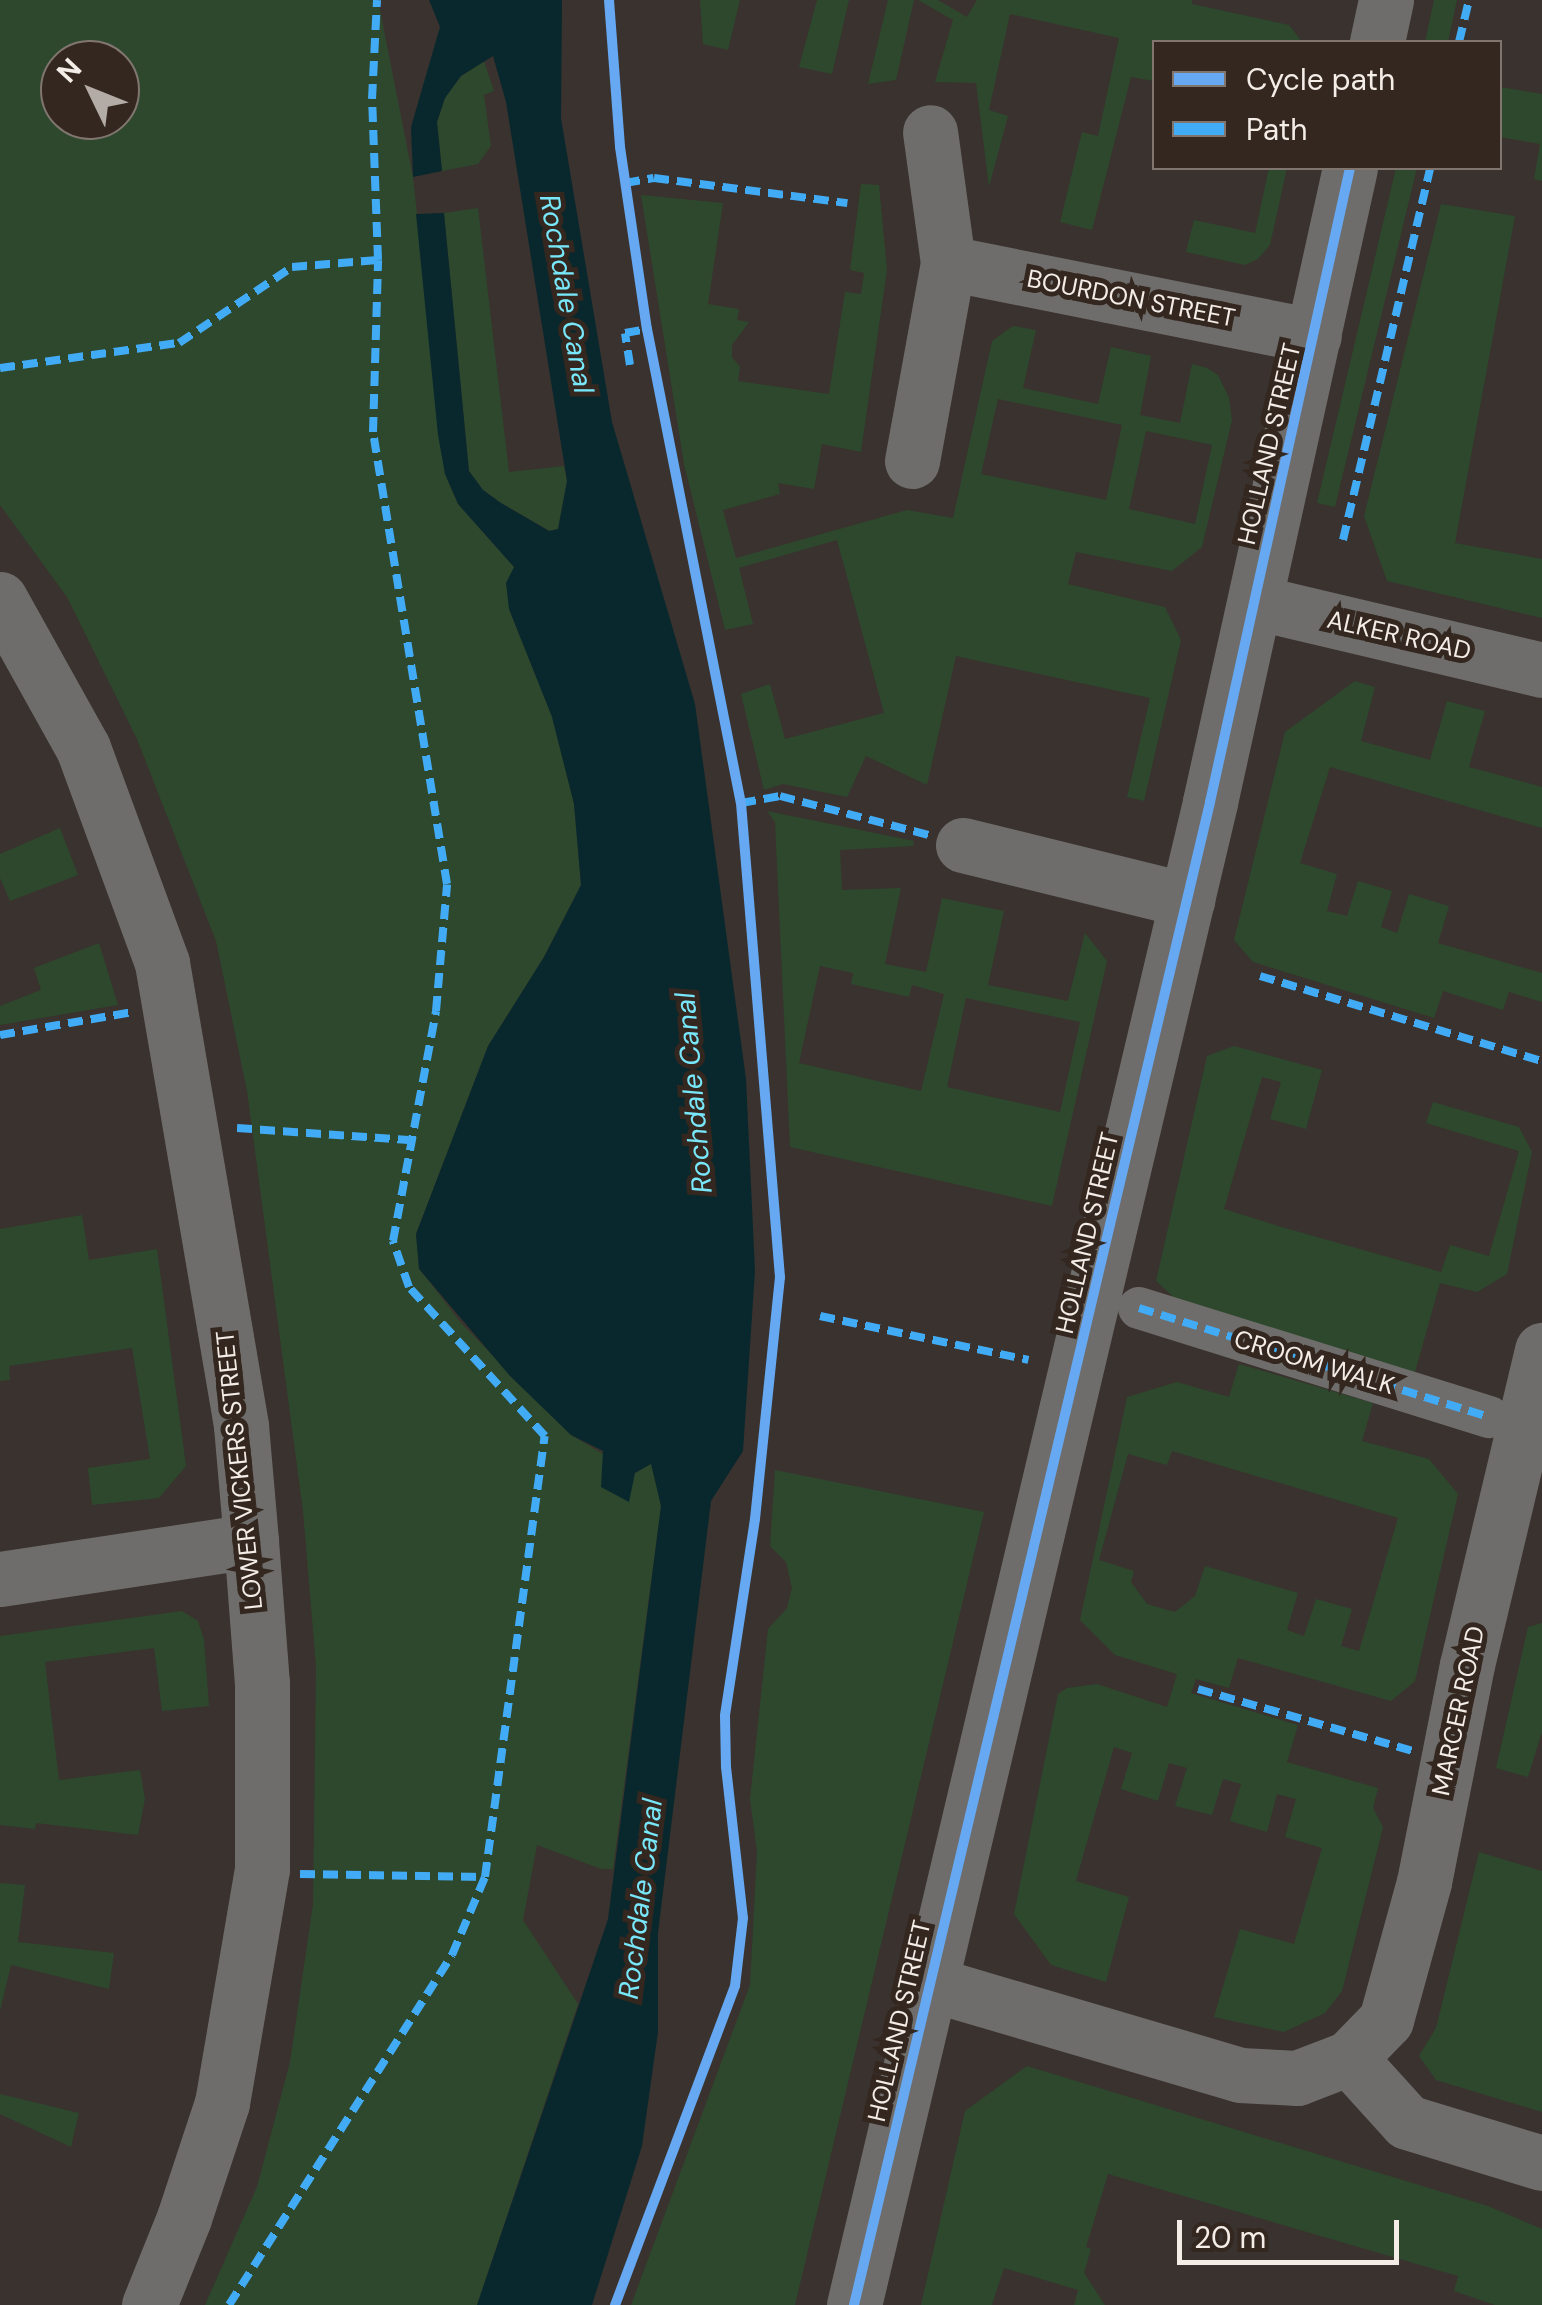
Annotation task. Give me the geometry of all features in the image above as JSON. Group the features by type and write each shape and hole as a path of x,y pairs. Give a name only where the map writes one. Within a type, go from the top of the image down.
{"street":[{"path":"1378,40 1386,0"},
{"path":"912,461 948,263 930,132"},
{"name":"HOLLAND STREET","path":"854,2305 1187,900 1350,170"},
{"name":"BOURDON STREET","path":"948,263 1314,336"},
{"name":"LOWER VICKERS STREET","path":"0,599 84,748 162,962 240,1426 251,1541 262,1702 260,1880 222,2103 184,2218 148,2305"},
{"name":"ALKER ROAD","path":"1255,602 1542,670"},
{"path":"962,845 1187,900"},
{"name":"CROOM WALK","path":"1139,1308 1489,1417"},
{"name":"MARCER ROAD","path":"928,1984 1240,2075 1296,2078 1349,2058 1386,2020 1424,1882 1467,1665 1542,1350"},
{"path":"0,1579 251,1541"},
{"path":"1349,2058 1407,2122 1542,2163"}],"green space":[{"path":"0,0 378,0 413,177 445,474 458,504 514,567 509,609 552,716 574,804 581,885 544,957 488,1046 416,1234 419,1268 461,1323 571,1435 635,1473 652,1463 661,1506 613,1869 601,1869 537,1845 523,1920 578,2004 477,2305 205,2305 257,2187 290,2062 313,1904 316,1666 303,1511 247,1091 216,941 137,739 67,597 0,505"},
{"path":"700,0 740,0 728,50 703,44"},
{"path":"817,0 849,0 832,74 799,67"},
{"path":"888,0 914,0 896,80 868,84"},
{"path":"918,0 938,0 967,17 977,0 1192,0 1192,4 1289,25 1300,40 1152,40 1152,81 1131,77 1092,230 1060,222 1082,132 1098,136 1119,38 1010,14 989,110 1008,116 989,187 976,83 935,82 953,20"},
{"path":"1434,0 1457,0 1448,40 1425,40"},
{"path":"484,61 494,91 484,95 491,146 478,164 442,171 437,122 445,98 461,76"},
{"path":"1502,87 1542,94 1542,181 1534,179 1540,144 1502,137"},
{"path":"1269,170 1287,170 1270,245 1258,259 1245,265 1186,252 1194,220 1255,233"},
{"path":"1396,170 1417,170 1335,507 1317,503"},
{"path":"861,184 879,185 887,270 861,452 822,444 814,489 778,483 780,494 723,510 736,558 907,510 953,518 992,341 1013,326 1036,330 1023,388 1098,404 1111,347 1151,356 1140,415 1180,423 1192,364 1218,375 1229,398 1232,420 1202,547 1172,571 1076,552 1068,584 1165,607 1181,640 1144,801 1127,797 1150,698 956,656 927,785 866,756 847,797 783,784 764,790 741,694 770,684 785,739 884,713 837,540 739,568 753,624 725,630 684,464 641,195 723,203 708,304 739,309 737,320 749,322 732,345 732,357 740,367 738,381 829,394 845,292 861,294 864,273 850,270","holes":["998,399 1122,425 1106,500 981,474","1146,431 1212,445 1195,524 1129,509"]},
{"path":"1441,204 1515,216 1455,543 1542,559 1542,618 1387,581 1364,516"},
{"path":"478,208 509,472 564,466 567,481 558,529 550,531 483,490 469,471 444,213"},
{"path":"1355,681 1375,687 1361,741 1430,760 1447,701 1485,711 1469,767 1542,787 1542,828 1330,767 1300,863 1337,874 1327,911 1347,916 1358,881 1392,891 1381,927 1397,933 1409,894 1449,906 1438,943 1542,973 1542,1002 1509,992 1503,1010 1443,991 1434,1018 1253,962 1234,940 1285,732"},
{"path":"767,811 914,841 913,846 840,850 842,890 901,888 885,964 926,972 942,898 1004,911 988,985 1068,1001 1085,933 1107,961 1052,1206 790,1147 775,822","holes":["820,966 853,973 851,984 909,997 912,985 944,994 921,1091 799,1063","966,998 1080,1022 1060,1112 947,1087"]},
{"path":"60,828 78,875 10,901 0,878 0,854"},
{"path":"99,943 118,1005 0,1025 0,1006 41,990 34,968"},
{"path":"1234,1046 1322,1070 1306,1129 1270,1119 1281,1082 1262,1077 1224,1209 1278,1226 1441,1272 1450,1245 1489,1256 1519,1151 1426,1123 1433,1102 1519,1127 1532,1152 1507,1274 1477,1292 1440,1283 1415,1372 1181,1304 1156,1281 1207,1056"},
{"path":"82,1215 89,1260 157,1249 186,1466 159,1498 92,1505 88,1468 150,1459 132,1348 9,1366 10,1380 0,1381 0,1229"},
{"path":"1239,1364 1373,1403 1362,1441 1429,1459 1458,1494 1415,1681 1391,1701 1238,1658 1229,1688 1196,1679 1191,1693 1298,1725 1287,1762 1378,1788 1373,1808 1383,1827 1342,1991 1325,2013 1284,2032 1214,2017 1240,1929 1294,1944 1322,1848 1285,1837 1296,1799 1277,1794 1267,1832 1230,1821 1241,1784 1223,1779 1212,1815 1175,1806 1187,1768 1169,1763 1158,1801 1121,1789 1132,1753 1114,1747 1076,1881 1129,1897 1106,1982 1051,1965 1014,1914 1058,1694 1067,1688 1097,1684 1167,1707 1177,1674 1115,1655 1080,1620 1127,1397 1177,1382 1229,1397","holes":["1172,1451 1398,1518 1359,1651 1341,1646 1352,1609 1316,1599 1304,1636 1287,1630 1298,1593 1205,1566 1195,1596 1175,1612 1147,1604 1131,1582 1134,1571 1099,1560 1128,1454 1167,1465"]},
{"path":"775,1470 984,1512 795,2305 631,2305 750,1985 757,1852 750,1799 768,1629 787,1608 792,1588 786,1562 770,1546"},
{"path":"182,1611 198,1621 204,1639 209,1706 162,1711 154,1648 45,1662 59,1780 140,1770 145,1799 138,1835 36,1823 35,1829 0,1825 0,1636"},
{"path":"1542,1623 1542,1732 1528,1777 1496,1768 1528,1627"},
{"path":"1479,1852 1542,1871 1542,2112 1436,2080 1419,2056 1436,2028"},
{"path":"0,1883 25,1885 18,1942 114,1953 109,1989 11,1965 0,2011"},
{"path":"1027,2066 1488,2206 1542,2229 1542,2305 1495,2305 1454,2291 1458,2276 1108,2174 1086,2247 1091,2249 1084,2273 1105,2305 1074,2305 1078,2290 1004,2268 992,2305 921,2305 965,2111"},
{"path":"0,2094 79,2113 71,2147 0,2114"}],"water":[{"name":"Rochdale Canal","path":"429,0 562,0 561,118 612,422 695,704 746,1079 755,1271 743,1451 711,1501 658,1933 658,2032 642,2146 592,2305 477,2305 608,1919 661,1506 651,1464 635,1473 629,1502 601,1487 603,1451 571,1435 510,1376 419,1269 416,1234 488,1046 544,957 581,885 574,804 552,717 509,609 506,583 514,567 458,504 445,474 438,435 416,214 444,213 469,471 483,490 501,503 549,531 558,529 567,481 506,102 493,56 461,76 445,98 437,122 442,171 413,177 411,127 440,27"}],"marked path":[{"path":"229,2305 452,1955 485,1877 545,1436 409,1287 393,1241 436,1011 447,884 373,432 378,260 372,99 377,0"},
{"path":"1459,40 1469,0"},
{"path":"1343,540 1430,170"},
{"path":"625,183 654,178 847,203"},
{"path":"0,368 179,343 292,267 378,260"},
{"path":"630,365 625,333 647,329"},
{"path":"741,803 780,796 933,836"},
{"path":"1260,976 1542,1061"},
{"path":"0,1035 133,1012"},
{"path":"237,1128 409,1140"},
{"path":"1139,1308 1489,1417"},
{"path":"820,1316 1028,1360"},
{"path":"1198,1689 1413,1751"},
{"path":"300,1874 485,1877"}],"cycle path":[{"path":"609,0 620,147 647,329 741,803 780,1277 755,1519 725,1716 726,1767 743,1918 735,1986 615,2305"},
{"path":"854,2305 1210,802 1350,170"}]}
